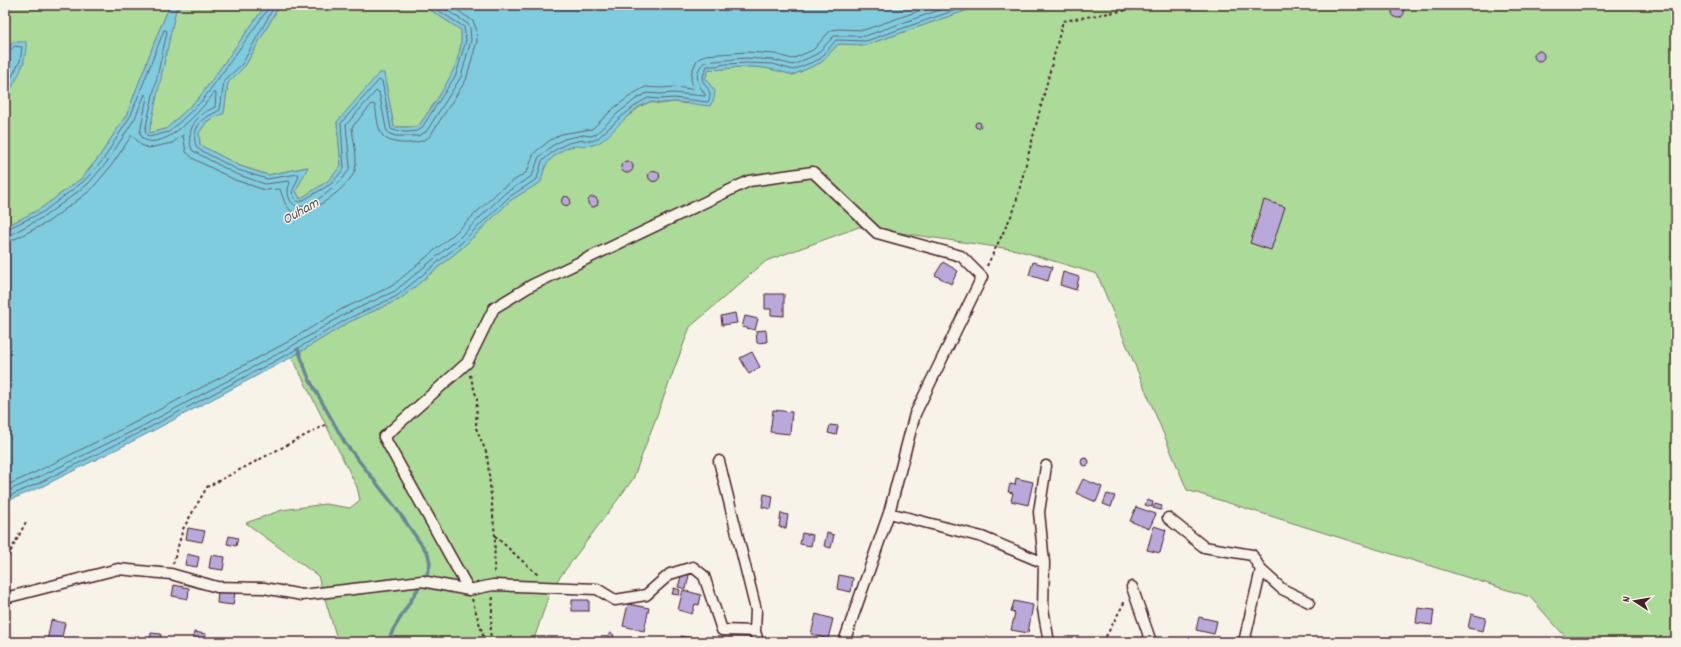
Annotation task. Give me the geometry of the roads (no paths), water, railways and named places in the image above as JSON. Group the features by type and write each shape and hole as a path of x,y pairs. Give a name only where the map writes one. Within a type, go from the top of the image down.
{"street":[{"path":"469,590 384,437 467,363 494,308 532,285 749,181 813,172 877,233 961,256 982,277 915,414 888,513 844,642"},
{"path":"719,461 756,610 755,631 758,642"},
{"path":"1046,466 1039,512 1044,563 1043,609 1049,642"},
{"path":"888,513 982,537 1044,563"},
{"path":"1168,518 1204,547 1252,555 1261,570 1282,589 1309,602"},
{"path":"5,598 118,569 171,574 218,587 264,588 302,595 422,581 469,590 493,585 597,589 615,600 646,595 670,574 693,567 704,576 722,630 755,631"},
{"path":"1244,642 1261,570"},
{"path":"1132,587 1151,642"}],"water":[{"name":"Ouham","path":"172,5 185,5 176,9 149,133 166,129 199,98 266,5 281,5 245,66 228,83 224,113 207,121 199,133 200,145 240,166 268,175 308,167 296,191 300,199 328,181 341,166 337,122 379,73 384,73 394,127 418,127 441,94 454,68 461,43 461,30 425,5 982,5 866,45 838,44 822,62 793,75 756,67 739,67 717,70 709,69 705,79 708,80 715,91 714,99 710,106 678,102 650,102 637,108 600,142 590,145 569,147 563,150 547,163 541,182 511,200 464,246 400,299 349,322 292,357 141,437 41,487 5,502 5,227 40,209 82,178 99,157 127,114 158,33 168,10"},
{"path":"14,42 26,42 25,57 17,78 5,98 5,50"}],"waterway":[{"path":"298,349 309,379 345,443 396,508 428,554 430,564 428,572 393,630 388,642"}]}
